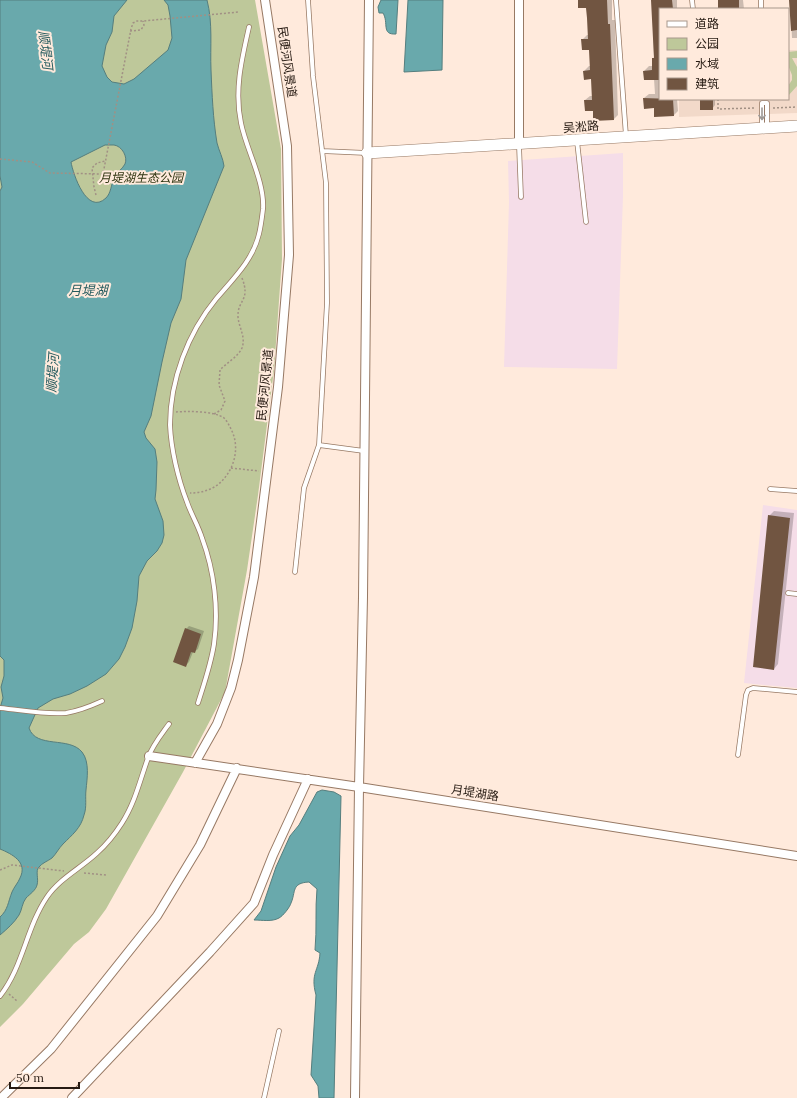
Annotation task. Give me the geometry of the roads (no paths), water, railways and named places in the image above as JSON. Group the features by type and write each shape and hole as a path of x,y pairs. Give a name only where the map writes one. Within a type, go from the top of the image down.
{"street":[{"name":"民便河风景道","path":"195,763 217,724 231,688 238,660 254,577 278,387 289,255 287,146 265,0"},
{"path":"355,1098 363,597 369,0"},
{"path":"519,0 519,144"},
{"name":"吴淞路","path":"367,153 797,126"},
{"name":"月堤湖路","path":"148,756 238,768 797,856"},
{"path":"1,1098 51,1049 157,916 200,845 238,768"},
{"path":"72,1098 254,903 273,855 308,779"}],"lane":[{"path":"295,572 304,488 319,445 327,303 326,183 314,76 308,0"},
{"path":"616,0 626,137"},
{"path":"198,703 214,644 216,613 208,557 202,537 184,493 174,456 170,425 176,379 188,344 202,318 239,272 253,250 257,240 263,208 261,188 244,138 240,121 238,101 238,78 249,27"},
{"path":"762,103 767,103 765,128 762,108 762,103"},
{"path":"577,140 586,222"},
{"path":"519,144 521,197"},
{"path":"322,151 367,153"},
{"path":"319,445 364,451"},
{"path":"770,489 797,491"},
{"path":"788,593 797,594"},
{"path":"738,755 746,695 748,690 753,688 797,692"},
{"path":"0,708 49,713 75,711 102,701"},
{"path":"0,996 14,974 34,922 47,896 59,884 97,854 123,823 132,804 148,756 159,737 169,724"},
{"path":"264,1098 279,1031"}],"water":[{"name":"月堤湖","path":"0,0 127,0 114,16 112,32 106,45 102,66 107,77 112,82 124,84 134,79 168,50 172,38 168,5 164,0 207,0 211,26 212,97 217,143 224,166 186,260 181,299 171,323 151,416 144,432 146,438 155,449 157,462 155,499 163,521 164,535 162,543 157,551 147,561 139,576 137,601 132,628 119,659 106,674 87,686 70,694 53,699 38,708 29,728 38,738 45,741 69,744 76,747 85,756 87,771 85,809 83,820 76,831 52,858 42,864 38,869 35,889 26,898 17,918 0,935 0,917 6,909 12,892 20,878 22,867 18,859 0,849 0,708 3,698 1,687 4,676 4,660 0,656 0,191 2,187 0,176","holes":["105,145 120,147 125,155 126,161 124,166 115,176 108,196 99,202 93,202 87,198 82,191 71,162"]},
{"path":"381,0 398,0 396,34 388,33 385,17 383,13 379,13 378,7"},
{"path":"408,0 443,0 442,70 404,72"},
{"path":"322,790 334,792 341,796 334,1098 319,1098 318,1086 311,1075 316,995 314,988 314,977 320,953 315,950 317,889 309,882 299,884 295,889 289,907 281,917 270,920 254,920 261,911 276,867 290,836 299,825 317,792"}],"water label":[{"name":"顺堤河","path":"46,50"},
{"name":"顺堤河","path":"52,373"}],"park label":[{"name":"月堤湖生态公园","path":"141,178"}]}
